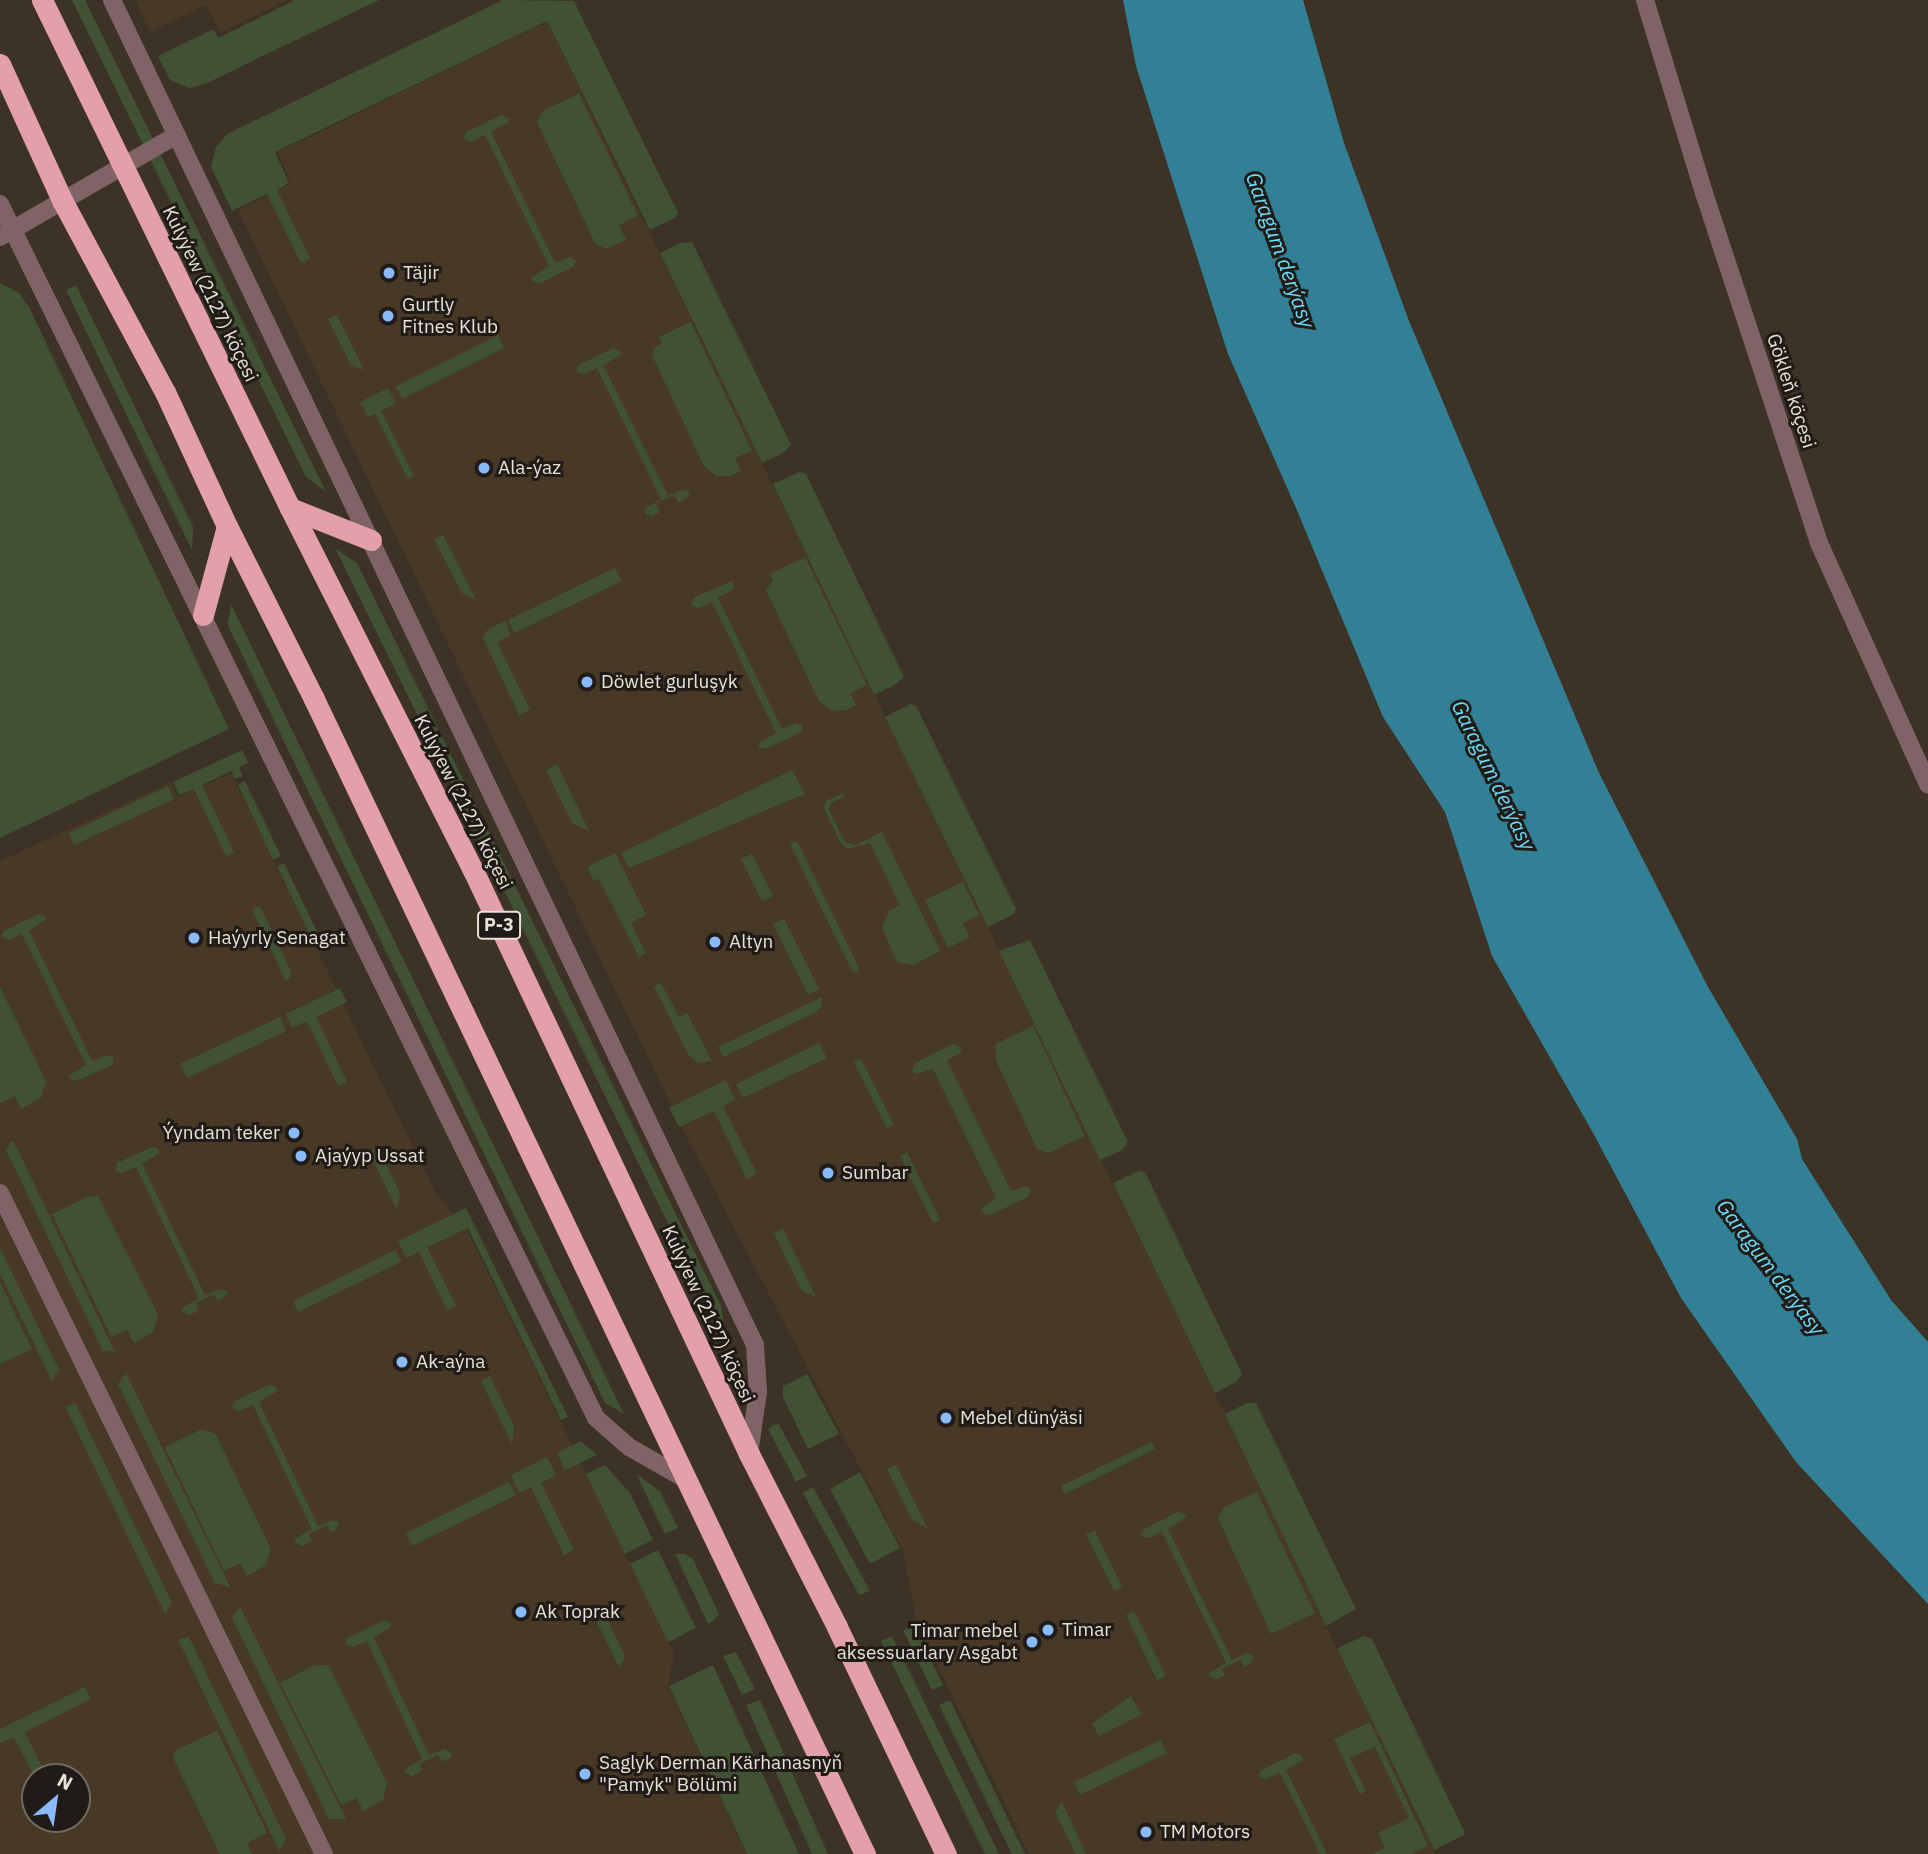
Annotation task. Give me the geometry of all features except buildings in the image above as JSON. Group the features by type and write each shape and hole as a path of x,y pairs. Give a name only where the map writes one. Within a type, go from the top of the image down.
{"highway":[{"name":"Kulyýew (2127) köçesi","path":"42,0 290,508 473,870 749,1454 946,1854"},
{"path":"0,64 63,202 165,392 227,526 314,699 865,1854"},
{"path":"290,508 371,540"},
{"path":"203,615 227,526"}],"street":[{"path":"112,0 755,1345 758,1392 749,1454"},
{"name":"Gökleň köçesi","path":"1645,0 1704,193 1819,543 1928,784"},
{"path":"6,234 177,135"},
{"path":"0,204 6,234 203,615 596,1418 629,1447 685,1479"},
{"path":"0,1193 324,1854"}],"shaded area":[{"path":"135,0 286,0 220,33 206,5 150,32"},
{"path":"547,22 1225,1414 1435,1854 1029,1854 917,1623 903,1550 683,1130 238,210 291,184 278,152"},
{"path":"231,773 435,1192 468,1232 674,1654 668,1685 746,1854 0,1854 0,861 171,782 178,797"}],"green space":[{"path":"72,0 85,0 326,492 306,477"},
{"path":"295,0 379,0 205,84 189,88 170,80 158,56 214,29 218,38"},
{"path":"503,0 574,1 678,213 675,218 650,230 547,21 275,152 289,183 277,190 310,258 301,263 267,194 232,211 211,167 216,147 227,134"},
{"path":"579,94 638,216 619,225 626,240 605,249 595,243 537,122 544,110"},
{"path":"501,115 508,118 508,122 491,132 555,263 569,257 576,260 574,266 540,283 532,281 532,277 549,266 485,135 471,142 464,139 466,132"},
{"path":"692,242 791,445 783,453 762,463 660,253 681,243"},
{"path":"0,283 19,293 29,307 229,729 0,838"},
{"path":"76,285 193,527 192,550 66,290"},
{"path":"337,315 364,370 351,365 328,319"},
{"path":"691,322 752,451 735,458 741,471 731,476 716,476 704,466 652,355 655,347 662,343 659,337"},
{"path":"498,335 504,348 402,399 396,386"},
{"path":"613,348 620,351 621,355 603,365 668,496 682,490 689,492 689,496 679,503 674,495 656,503 660,512 652,516 645,514 645,509 661,499 597,368 583,374 576,372 579,365"},
{"path":"388,388 396,403 381,411 414,476 408,479 375,414 368,417 360,402"},
{"path":"800,472 806,474 904,677 874,695 773,484"},
{"path":"443,535 476,600 462,593 434,539"},
{"path":"335,548 357,563 721,1306 727,1343"},
{"path":"805,557 867,685 850,693 856,705 846,710 832,711 819,701 766,590 773,580 770,574"},
{"path":"615,568 622,581 514,633 508,620"},
{"path":"732,581 735,588 718,598 782,729 796,723 803,726 801,732 766,749 759,747 759,743 776,733 712,602 698,608 691,605 693,598"},
{"path":"231,604 624,1414 605,1403 230,630 228,624"},
{"path":"505,621 511,635 497,642 530,710 519,715 483,638 488,629"},
{"path":"911,704 916,706 1016,909 1014,914 988,927 885,717"},
{"path":"242,750 248,763 239,767 243,776 235,779 231,771 202,785 234,852 226,856 194,789 179,795 173,782"},
{"path":"557,764 589,831 572,823 546,770"},
{"path":"792,770 805,794 629,868 621,853"},
{"path":"245,781 281,856 273,860 238,785"},
{"path":"168,786 174,799 74,845 69,833"},
{"path":"844,793 845,796 831,803 829,810 845,842 856,845 882,832 940,951 913,965 897,962 882,927 889,911 900,905 870,843 848,849 841,844 824,808 826,801"},
{"path":"797,841 859,968 857,973 852,971 790,844"},
{"path":"615,853 646,915 631,923 646,953 639,957 599,879 594,881 587,867"},
{"path":"752,854 773,896 762,901 741,859"},
{"path":"284,863 322,942 315,946 277,866"},
{"path":"963,882 979,915 963,923 970,937 948,948 925,900"},
{"path":"260,906 290,969 291,976 286,981 252,910"},
{"path":"38,914 45,916 45,920 29,931 92,1061 107,1055 114,1057 112,1065 77,1081 70,1079 70,1075 86,1065 22,934 8,940 1,937 4,931"},
{"path":"784,919 819,989 808,995 773,924"},
{"path":"1030,940 1128,1142 1121,1151 1100,1160 999,951"},
{"path":"661,983 679,1017 687,1013 712,1061 698,1063 688,1054 654,986"},
{"path":"0,987 46,1081 41,1098 21,1109 15,1096 0,1103"},
{"path":"340,988 347,1002 316,1017 347,1082 338,1086 307,1021 292,1028 286,1014"},
{"path":"822,997 822,1006 816,1012 723,1057 718,1047"},
{"path":"280,1017 286,1031 187,1078 180,1064"},
{"path":"1033,1026 1085,1136 1048,1153 1037,1149 996,1060 996,1044"},
{"path":"819,1043 827,1058 743,1098 736,1084"},
{"path":"953,1044 961,1047 961,1052 947,1061 1011,1191 1027,1186 1031,1189 1028,1197 990,1215 982,1213 982,1208 996,1198 933,1069 916,1074 912,1071 915,1063"},
{"path":"861,1059 894,1125 887,1128 854,1062"},
{"path":"726,1080 735,1100 723,1106 757,1174 747,1179 714,1111 679,1127 669,1108"},
{"path":"13,1140 115,1352 103,1351 6,1150"},
{"path":"152,1147 159,1149 159,1153 142,1164 205,1295 220,1289 227,1291 227,1295 218,1301 214,1294 196,1303 198,1311 189,1315 183,1312 182,1308 199,1298 136,1167 122,1173 115,1170 117,1163"},
{"path":"378,1148 400,1193 397,1210 369,1152"},
{"path":"907,1152 940,1220 933,1223 900,1156"},
{"path":"1139,1171 1145,1172 1242,1374 1236,1382 1215,1393 1113,1183"},
{"path":"98,1196 158,1315 153,1332 134,1343 127,1330 111,1337 52,1214 87,1197"},
{"path":"466,1208 568,1417 561,1420 468,1228 427,1247 456,1306 447,1310 419,1252 406,1258 398,1241"},
{"path":"783,1229 816,1297 802,1291 774,1233"},
{"path":"0,1248 59,1370 52,1381 0,1274"},
{"path":"395,1250 401,1262 298,1312 293,1301"},
{"path":"0,1282 32,1349 0,1364"},
{"path":"126,1373 230,1587 215,1583 118,1384"},
{"path":"807,1374 839,1434 808,1449 783,1397 783,1386"},
{"path":"490,1376 514,1426 512,1444 481,1381"},
{"path":"269,1385 276,1387 277,1391 259,1402 318,1526 332,1520 339,1522 337,1529 331,1532 327,1525 309,1534 312,1541 302,1546 295,1543 295,1539 312,1529 253,1405 239,1411 232,1408 235,1401"},
{"path":"1247,1403 1256,1403 1356,1609 1326,1626 1225,1414"},
{"path":"76,1404 172,1603 165,1614 65,1406"},
{"path":"778,1423 807,1476 796,1482 768,1429"},
{"path":"200,1430 215,1433 271,1549 266,1565 247,1576 240,1563 224,1571 165,1447"},
{"path":"581,1441 597,1455 565,1470 557,1453"},
{"path":"1151,1442 1155,1449 1065,1494 1061,1486"},
{"path":"547,1457 556,1475 541,1483 574,1550 564,1555 531,1487 519,1493 511,1475"},
{"path":"605,1465 630,1493 653,1540 625,1554 586,1474"},
{"path":"896,1465 928,1529 912,1520 887,1469"},
{"path":"860,1472 900,1548 870,1564 830,1489"},
{"path":"636,1474 660,1491 678,1528 665,1534"},
{"path":"509,1482 516,1495 412,1546 406,1533"},
{"path":"813,1487 870,1591 859,1595 803,1493"},
{"path":"1257,1492 1315,1613 1271,1634 1218,1518 1224,1507"},
{"path":"1178,1512 1185,1514 1185,1518 1168,1529 1232,1660 1247,1653 1254,1656 1251,1663 1244,1667 1240,1660 1222,1669 1225,1675 1217,1679 1210,1677 1209,1673 1226,1663 1162,1532 1148,1538 1141,1536 1144,1529"},
{"path":"1095,1531 1122,1587 1114,1591 1086,1534"},
{"path":"658,1550 696,1628 668,1642 630,1564"},
{"path":"675,1554 685,1554 693,1559 719,1614 712,1622 708,1624"},
{"path":"240,1607 346,1819 329,1819 232,1618"},
{"path":"602,1609 624,1653 624,1660 619,1667 593,1614"},
{"path":"1134,1611 1166,1676 1157,1680 1126,1615"},
{"path":"384,1620 391,1623 391,1627 374,1638 429,1755 444,1749 451,1752 452,1756 442,1762 438,1755 419,1764 422,1771 412,1776 405,1773 405,1769 422,1759 367,1641 352,1647 345,1645 348,1638"},
{"path":"914,1625 943,1685 932,1690 903,1630"},
{"path":"892,1636 999,1854 985,1854 881,1641"},
{"path":"1364,1636 1372,1639 1464,1831 1464,1835 1434,1850 1337,1648"},
{"path":"189,1637 286,1839 279,1851 178,1639"},
{"path":"736,1652 755,1689 742,1695 723,1656"},
{"path":"315,1665 326,1665 330,1668 387,1783 383,1800 363,1811 357,1798 341,1805 280,1683"},
{"path":"713,1665 799,1854 747,1854 669,1686"},
{"path":"85,1687 91,1699 25,1732 40,1763 27,1763 14,1737 0,1743 0,1729"},
{"path":"1131,1696 1141,1715 1099,1736 1092,1724"},
{"path":"760,1700 828,1854 812,1854 746,1705"},
{"path":"950,1700 1025,1854 1012,1854 939,1705"},
{"path":"1370,1722 1428,1846 1412,1854 1372,1854 1385,1848 1378,1833 1409,1818 1375,1747 1350,1758 1366,1791 1360,1794 1334,1739"},
{"path":"217,1731 267,1833 247,1843 252,1854 220,1854 175,1762 173,1754 178,1749"},
{"path":"1160,1740 1167,1753 1080,1795 1074,1782"},
{"path":"1296,1753 1303,1756 1303,1760 1286,1770 1327,1854 1320,1854 1280,1773 1266,1779 1259,1777 1261,1770"},
{"path":"1062,1802 1086,1854 1076,1854 1055,1812"}],"water":[{"name":"Garagum derýasy","path":"1123,0 1303,0 1344,143 1409,321 1599,773 1708,987 1797,1139 1802,1159 1891,1300 1928,1342 1928,1604 1796,1462 1681,1298 1592,1131 1492,956 1445,812 1383,717 1228,354 1136,66"}],"place":[{"name":"Täjir","path":"389,273"},
{"name":"Gurtly Fitnes Klub","path":"388,316"},
{"name":"Ala-ýaz","path":"484,468"},
{"name":"Döwlet gurluşyk","path":"587,682"},
{"name":"Haýyrly Senagat","path":"194,938"},
{"name":"Altyn","path":"715,942"},
{"name":"Ýyndam teker","path":"294,1133"},
{"name":"Ajaýyp Ussat","path":"301,1156"},
{"name":"Sumbar","path":"828,1173"},
{"name":"Ak-aýna","path":"402,1362"},
{"name":"Mebel dünýäsi","path":"946,1418"},
{"name":"Ak Toprak","path":"521,1612"},
{"name":"Timar","path":"1048,1630"},
{"name":"Timar mebel aksessuarlary Asgabt","path":"1032,1642"},
{"name":"Saglyk Derman Kärhanasnyň \"Pamyk\" Bölümi","path":"585,1774"},
{"name":"TM Motors","path":"1146,1832"}]}
